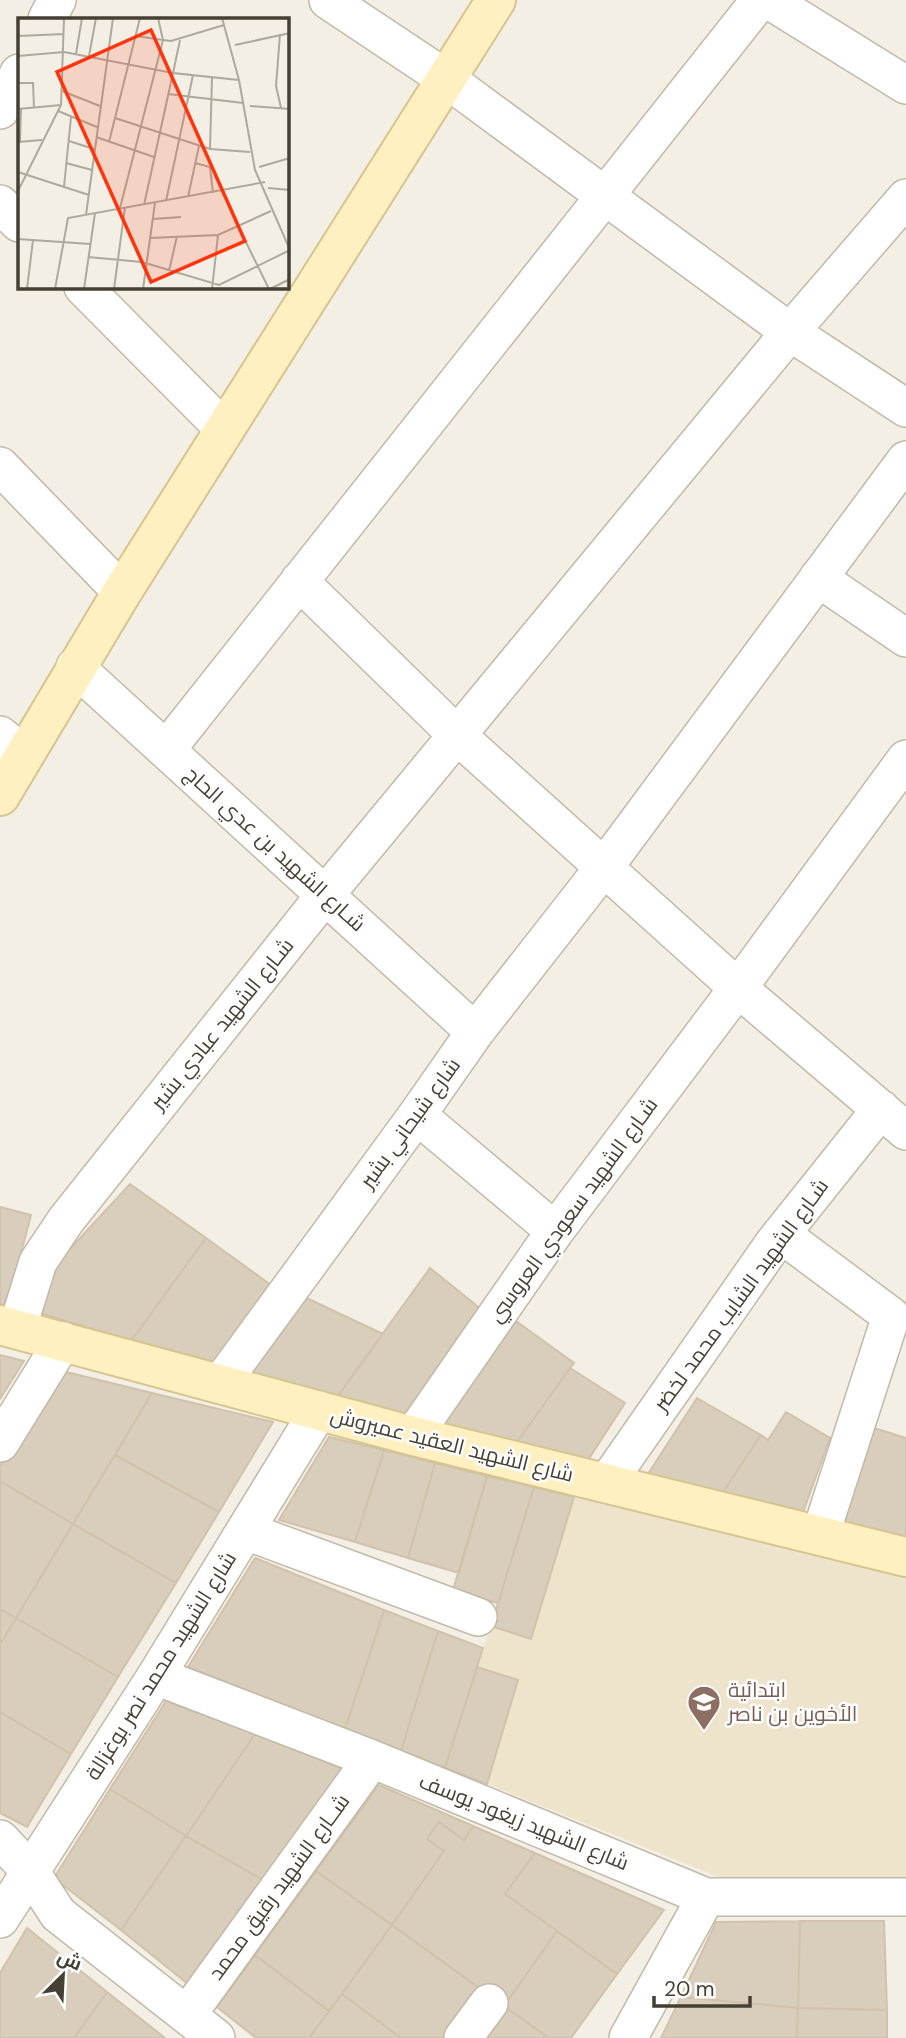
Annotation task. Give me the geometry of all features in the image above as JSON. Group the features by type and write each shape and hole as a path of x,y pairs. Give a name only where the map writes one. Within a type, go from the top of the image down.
{"street":[{"path":"48,18 57,0"},
{"path":"328,0 445,78 790,332 906,408"},
{"path":"0,796 12,745 75,667 496,0"},
{"path":"166,750 760,0"},
{"path":"769,0 906,85"},
{"path":"0,110 18,75"},
{"name":"شـارع الشهيد عبادي بشير","path":"8,1327 38,1262 66,1220 326,895 790,332 906,198"},
{"path":"0,204 18,222"},
{"path":"85,289 224,429"},
{"name":"شارع شيحاني بشير","path":"220,1383 475,1032 605,866 906,460"},
{"path":"0,466 122,592"},
{"path":"818,578 906,638"},
{"path":"299,581 458,736 738,988 893,1120"},
{"name":"شـارع الشهيد بن عدي الحاج","path":"75,667 475,1032"},
{"name":"شـارع الشهيد سعودي العروسي","path":"412,1436 555,1231 906,760"},
{"path":"417,1115 555,1231"},
{"name":"شـارع الشهيد الشايب محمد لخضر","path":"606,1484 781,1234 893,1120"},
{"path":"781,1234 891,1316 820,1536"},
{"name":"شارع الشهيد العقيد عميروش","path":"8,1327 412,1436 906,1557"},
{"path":"0,1443 63,1341"},
{"name":"شارع الشهيد محمد نصر بوغزالة","path":"0,1919 156,1676 318,1410"},
{"path":"246,1531 478,1617"},
{"name":"شارع الشهيد زيغود يوسف","path":"156,1676 372,1759 706,1897 906,1897"},
{"name":"شــارع الشهيد رقيق محمد","path":"187,2015 372,1759"},
{"path":"0,1839 30,1871 58,1914 216,2038"},
{"path":"628,2038 706,1897"},
{"path":"463,2038 489,2003"}],"shaded area":[{"name":"ابتدائية الأخوين بن ناصر","path":"574,1497 906,1578 906,1879 734,1883 487,1784 518,1681 477,1667 491,1626 531,1638"}],"building":[{"path":"130,1184 206,1238 131,1341 40,1313 55,1265"},
{"path":"0,1207 31,1215 7,1306 0,1304"},
{"path":"206,1238 271,1285 213,1366 131,1341"},
{"path":"430,1268 482,1310 404,1419 335,1400"},
{"path":"300,1295 383,1334 335,1400 241,1374"},
{"path":"516,1321 574,1363 515,1445 440,1428"},
{"path":"0,1355 24,1361 0,1399"},
{"path":"570,1368 625,1403 586,1463 515,1445"},
{"path":"58,1370 152,1393 73,1524 0,1481 0,1466"},
{"path":"152,1393 273,1422 219,1512 115,1455"},
{"path":"697,1398 761,1435 721,1495 646,1477"},
{"path":"786,1412 830,1438 802,1515 721,1495 761,1435 768,1440"},
{"path":"874,1428 906,1438 906,1542 843,1526"},
{"path":"329,1437 384,1450 355,1542 279,1520"},
{"path":"384,1450 435,1463 408,1558 355,1542"},
{"path":"115,1455 219,1512 176,1583 73,1524"},
{"path":"435,1463 487,1476 459,1573 408,1558"},
{"path":"487,1476 534,1487 498,1603 453,1590"},
{"path":"0,1481 73,1524 16,1618 0,1609"},
{"path":"534,1487 574,1497 531,1639 491,1626"},
{"path":"73,1524 176,1583 118,1677 16,1618"},
{"path":"255,1558 384,1610 345,1729 188,1667"},
{"path":"0,1609 16,1618 0,1644"},
{"path":"384,1610 438,1631 401,1751 345,1729"},
{"path":"16,1618 118,1677 71,1754 0,1712 0,1644"},
{"path":"438,1631 483,1648 445,1768 401,1751"},
{"path":"477,1667 518,1680 487,1784 445,1768"},
{"path":"166,1701 255,1734 186,1836 110,1789"},
{"path":"0,1712 71,1754 27,1827 0,1813"},
{"path":"255,1734 344,1769 263,1880 186,1836"},
{"path":"379,1785 473,1826 464,1840 439,1822 427,1839 444,1851 392,1925 316,1871"},
{"path":"110,1789 186,1836 121,1930 54,1878"},
{"path":"439,1822 464,1840 473,1826 535,1853 505,1894 557,1931 504,2006 392,1925 444,1851 427,1839"},
{"path":"186,1836 263,1880 188,1984 121,1930"},
{"path":"535,1853 664,1910 617,1974 505,1894"},
{"path":"316,1871 392,1925 329,2011 255,1955"},
{"path":"800,1921 798,2008 681,1997 716,1922"},
{"path":"800,1921 884,1921 887,2010 798,2008"},
{"path":"392,1925 482,1990 446,2038 401,2038 342,1994"},
{"path":"27,1928 107,1992 74,2038 0,2038 0,1973"},
{"path":"557,1931 617,1974 571,2038 549,2038 504,2006"},
{"path":"255,1955 329,2011 309,2038 256,2038 217,2007"},
{"path":"107,1992 165,2038 74,2038"},
{"path":"342,1994 401,2038 309,2038"},
{"path":"681,1997 798,2008 797,2038 661,2038"},
{"path":"504,2006 549,2038 481,2038"},
{"path":"798,2008 887,2010 887,2038 797,2038"}],"place":[{"name":"ابتدائية الأخوين بن ناصر","path":"704,1732"}]}
